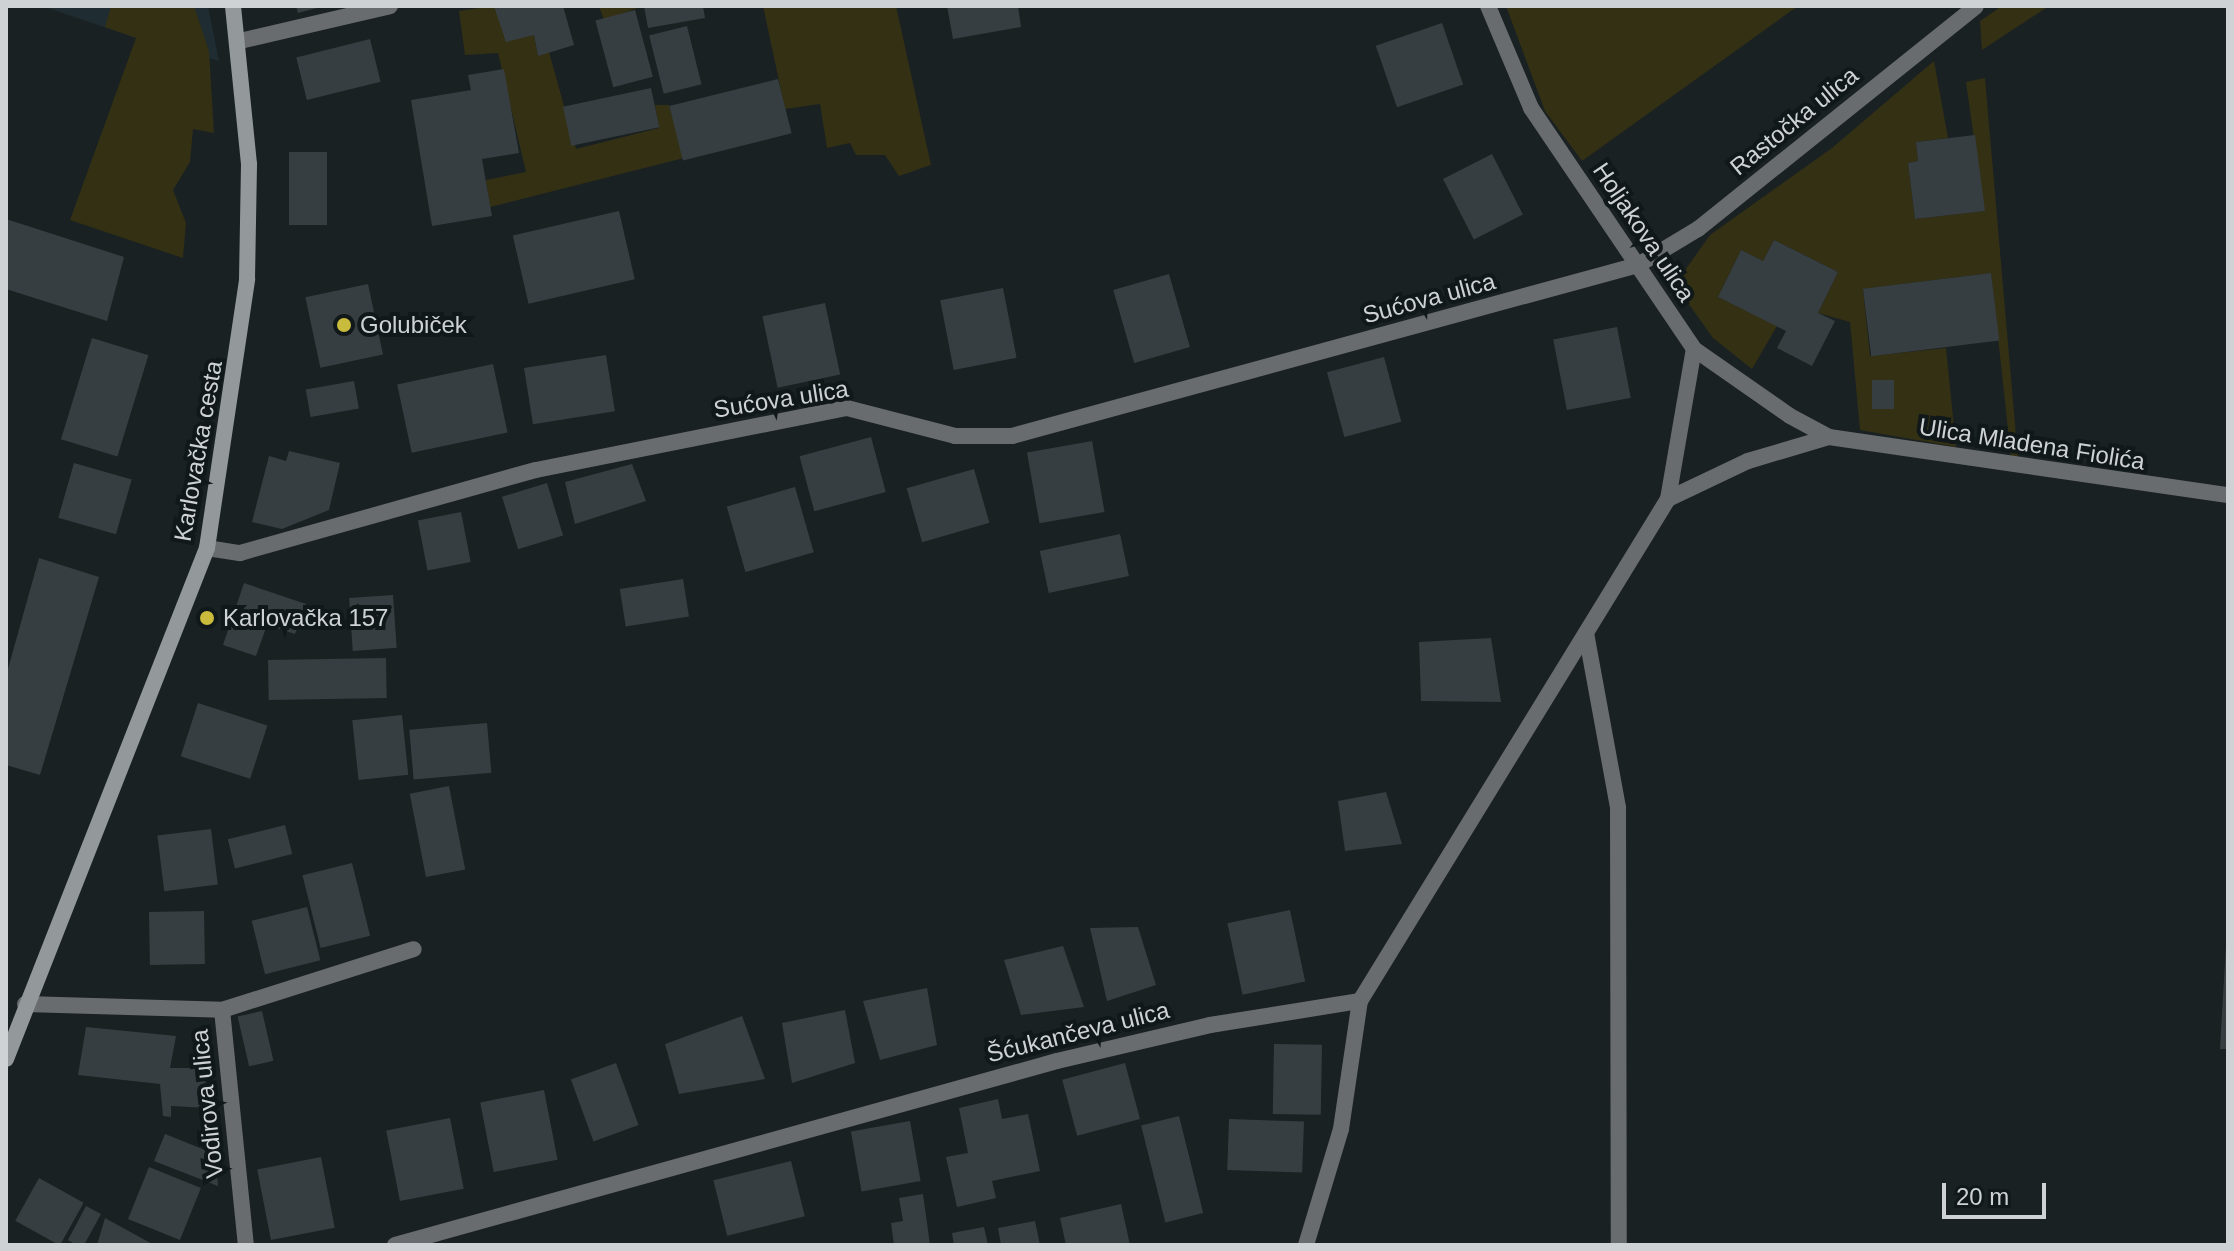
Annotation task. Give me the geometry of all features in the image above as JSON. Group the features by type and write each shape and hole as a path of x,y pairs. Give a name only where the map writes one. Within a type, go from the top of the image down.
{"street":[{"name":"Karlovačka cesta","path":"6,1059 25,1004 207,548 247,279 240,41 233,6"},
{"path":"240,41 390,6"},
{"name":"Holjakova ulica","path":"1488,6 1531,108 1694,349"},
{"name":"Rastočka ulica","path":"1638,265 1698,229 1976,6"},
{"name":"Sućova ulica","path":"207,548 240,553 536,470 847,408 955,436 1012,436 1638,265"},
{"path":"1306,1245 1341,1129 1360,1001 1668,499 1694,349"},
{"name":"Ulica Mladena Fiolića","path":"1694,349 1829,437"},
{"name":"Ulica Mladena Fiolića","path":"1668,499 1748,461 1829,437 2228,495"},
{"path":"1586,633 1618,808 1619,1245"},
{"path":"222,1010 414,949"},
{"name":"Šćukančeva ulica","path":"395,1245 1057,1061 1210,1025 1360,1001"},
{"name":"Vodirova ulica","path":"25,1004 222,1010 246,1245"}],"shaded area":[{"path":"42,6 208,6 219,61 136,38"},
{"path":"111,6 194,6 209,51 214,133 193,129 190,162 173,190 186,223 183,258 70,220 136,38 105,27"},
{"path":"494,6 534,35 538,56 549,52 576,149 659,128 655,105 669,105 684,158 490,207 486,180 526,172 498,53 465,55 459,11"},
{"path":"599,6 643,6 604,20"},
{"path":"763,6 896,6 931,165 899,176 885,155 856,155 850,143 827,148 820,104 785,109"},
{"path":"1506,6 1798,6 1582,161 1545,111"},
{"path":"2002,6 2049,6 1982,50 1980,21"},
{"path":"1934,61 1948,138 1916,142 1918,161 1908,163 1915,219 1984,211 1966,82 1985,78 2018,459 2011,457 1991,273 1863,289 1870,356 1946,348 1956,447 1860,430 1850,322 1818,313 1838,272 1774,240 1763,261 1741,250 1718,297 1777,326 1752,369 1713,338 1683,296 1683,273 1710,235 1832,148"}],"building":[{"path":"296,6 321,6 321,7 298,13"},
{"path":"494,6 563,6 574,45 538,56 534,35 506,42"},
{"path":"644,6 703,6 705,18 648,28"},
{"path":"947,6 1018,6 1021,27 953,39"},
{"path":"635,10 653,77 613,87 595,21"},
{"path":"1442,23 1463,84 1397,107 1376,46"},
{"path":"687,26 702,84 664,94 649,35"},
{"path":"370,39 381,82 307,100 296,57"},
{"path":"504,69 519,153 482,159 492,216 432,226 411,100 471,90 468,75"},
{"path":"778,79 792,133 683,160 669,106"},
{"path":"651,88 659,127 571,146 563,107"},
{"path":"1975,135 1985,211 1915,219 1908,163 1918,161 1916,142"},
{"path":"289,152 327,152 327,225 289,225"},
{"path":"1492,154 1523,215 1474,240 1443,179"},
{"path":"619,211 635,279 529,304 513,236"},
{"path":"6,219 124,257 107,321 6,289"},
{"path":"1774,240 1838,272 1818,313 1835,321 1812,366 1777,348 1786,331 1718,297 1741,250 1763,261"},
{"path":"1991,273 1999,340 1871,356 1863,289"},
{"path":"1169,274 1190,347 1134,363 1113,290"},
{"name":"Golubiček","path":"368,284 383,354 320,368 305,297"},
{"path":"1003,288 1017,358 954,370 940,300"},
{"path":"825,303 840,374 778,388 762,316"},
{"path":"1617,327 1631,398 1567,410 1553,339"},
{"path":"92,338 148,355 117,457 61,439"},
{"path":"606,355 615,411 533,424 524,368"},
{"path":"1384,357 1401,422 1344,437 1327,372"},
{"path":"493,364 508,432 412,453 397,384"},
{"path":"1872,380 1894,380 1894,409 1872,409"},
{"path":"354,381 359,409 311,417 306,390"},
{"path":"871,437 886,492 814,511 800,456"},
{"path":"1092,441 1105,512 1040,523 1027,452"},
{"path":"289,451 340,463 329,510 282,529 252,522 269,456 286,461"},
{"path":"74,463 132,480 116,534 58,518"},
{"path":"632,464 646,501 575,524 565,482"},
{"path":"974,469 989,523 922,542 907,488"},
{"path":"547,483 563,536 518,549 502,497"},
{"path":"795,487 814,552 745,572 727,507"},
{"path":"461,512 471,562 428,570 418,520"},
{"path":"1120,534 1129,576 1049,593 1040,551"},
{"path":"39,558 99,577 40,775 6,765 6,676"},
{"path":"683,579 689,617 626,627 620,589"},
{"path":"244,583 306,604 295,634 267,625 256,656 223,645"},
{"path":"393,595 397,648 353,651 349,598"},
{"path":"1491,638 1501,702 1421,701 1419,642"},
{"path":"386,658 387,698 269,700 268,660"},
{"path":"198,703 267,726 250,779 181,756"},
{"path":"402,715 408,775 359,780 352,720"},
{"path":"487,723 491,773 414,780 409,730"},
{"path":"449,786 465,869 426,877 410,794"},
{"path":"1386,792 1402,844 1345,851 1338,801"},
{"path":"285,825 292,854 235,868 228,839"},
{"path":"211,829 218,885 164,891 157,836"},
{"path":"352,863 370,936 321,948 303,875"},
{"path":"307,907 320,960 265,974 252,921"},
{"path":"1290,910 1305,981 1243,995 1227,923"},
{"path":"204,911 205,964 150,965 149,912"},
{"path":"1138,927 1156,985 1107,1001 1090,928"},
{"path":"2226,945 2228,1049 2220,1049"},
{"path":"1063,946 1084,1007 1021,1015 1004,960"},
{"path":"927,988 937,1045 880,1060 863,1001"},
{"path":"845,1010 855,1063 792,1083 782,1023"},
{"path":"262,1011 273,1061 249,1066 238,1017"},
{"path":"742,1016 765,1079 679,1094 665,1044"},
{"path":"86,1027 176,1036 170,1068 204,1068 208,1108 171,1106 171,1117 163,1116 160,1084 78,1075"},
{"path":"1274,1044 1322,1045 1321,1115 1273,1114"},
{"path":"616,1063 639,1125 593,1141 571,1079"},
{"path":"1125,1063 1140,1119 1077,1136 1062,1080"},
{"path":"544,1090 558,1160 494,1172 480,1102"},
{"path":"998,1099 1002,1119 1028,1114 1040,1171 992,1181 996,1198 957,1207 946,1157 968,1153 959,1108"},
{"path":"1179,1116 1203,1213 1165,1222 1141,1125"},
{"path":"450,1118 464,1189 400,1201 386,1130"},
{"path":"1229,1119 1304,1122 1302,1173 1227,1170"},
{"path":"910,1121 921,1181 862,1191 851,1131"},
{"path":"165,1134 215,1154 218,1186 154,1161"},
{"path":"321,1157 335,1228 271,1240 257,1169"},
{"path":"791,1161 805,1216 727,1236 713,1180"},
{"path":"149,1167 201,1188 180,1240 128,1219"},
{"path":"39,1178 84,1203 60,1245 15,1221"},
{"path":"923,1194 930,1245 894,1245 891,1223 903,1221 899,1198"},
{"path":"1121,1204 1130,1245 1066,1245 1060,1218"},
{"path":"86,1206 101,1214 84,1245 76,1245 68,1240"},
{"path":"105,1218 154,1245 97,1245"},
{"path":"1035,1221 1040,1245 1001,1245 998,1228"},
{"path":"984,1227 988,1245 954,1245 952,1233"}],"place":[{"name":"Golubiček","path":"344,325"},
{"name":"Karlovačka 157","path":"207,618"}]}
